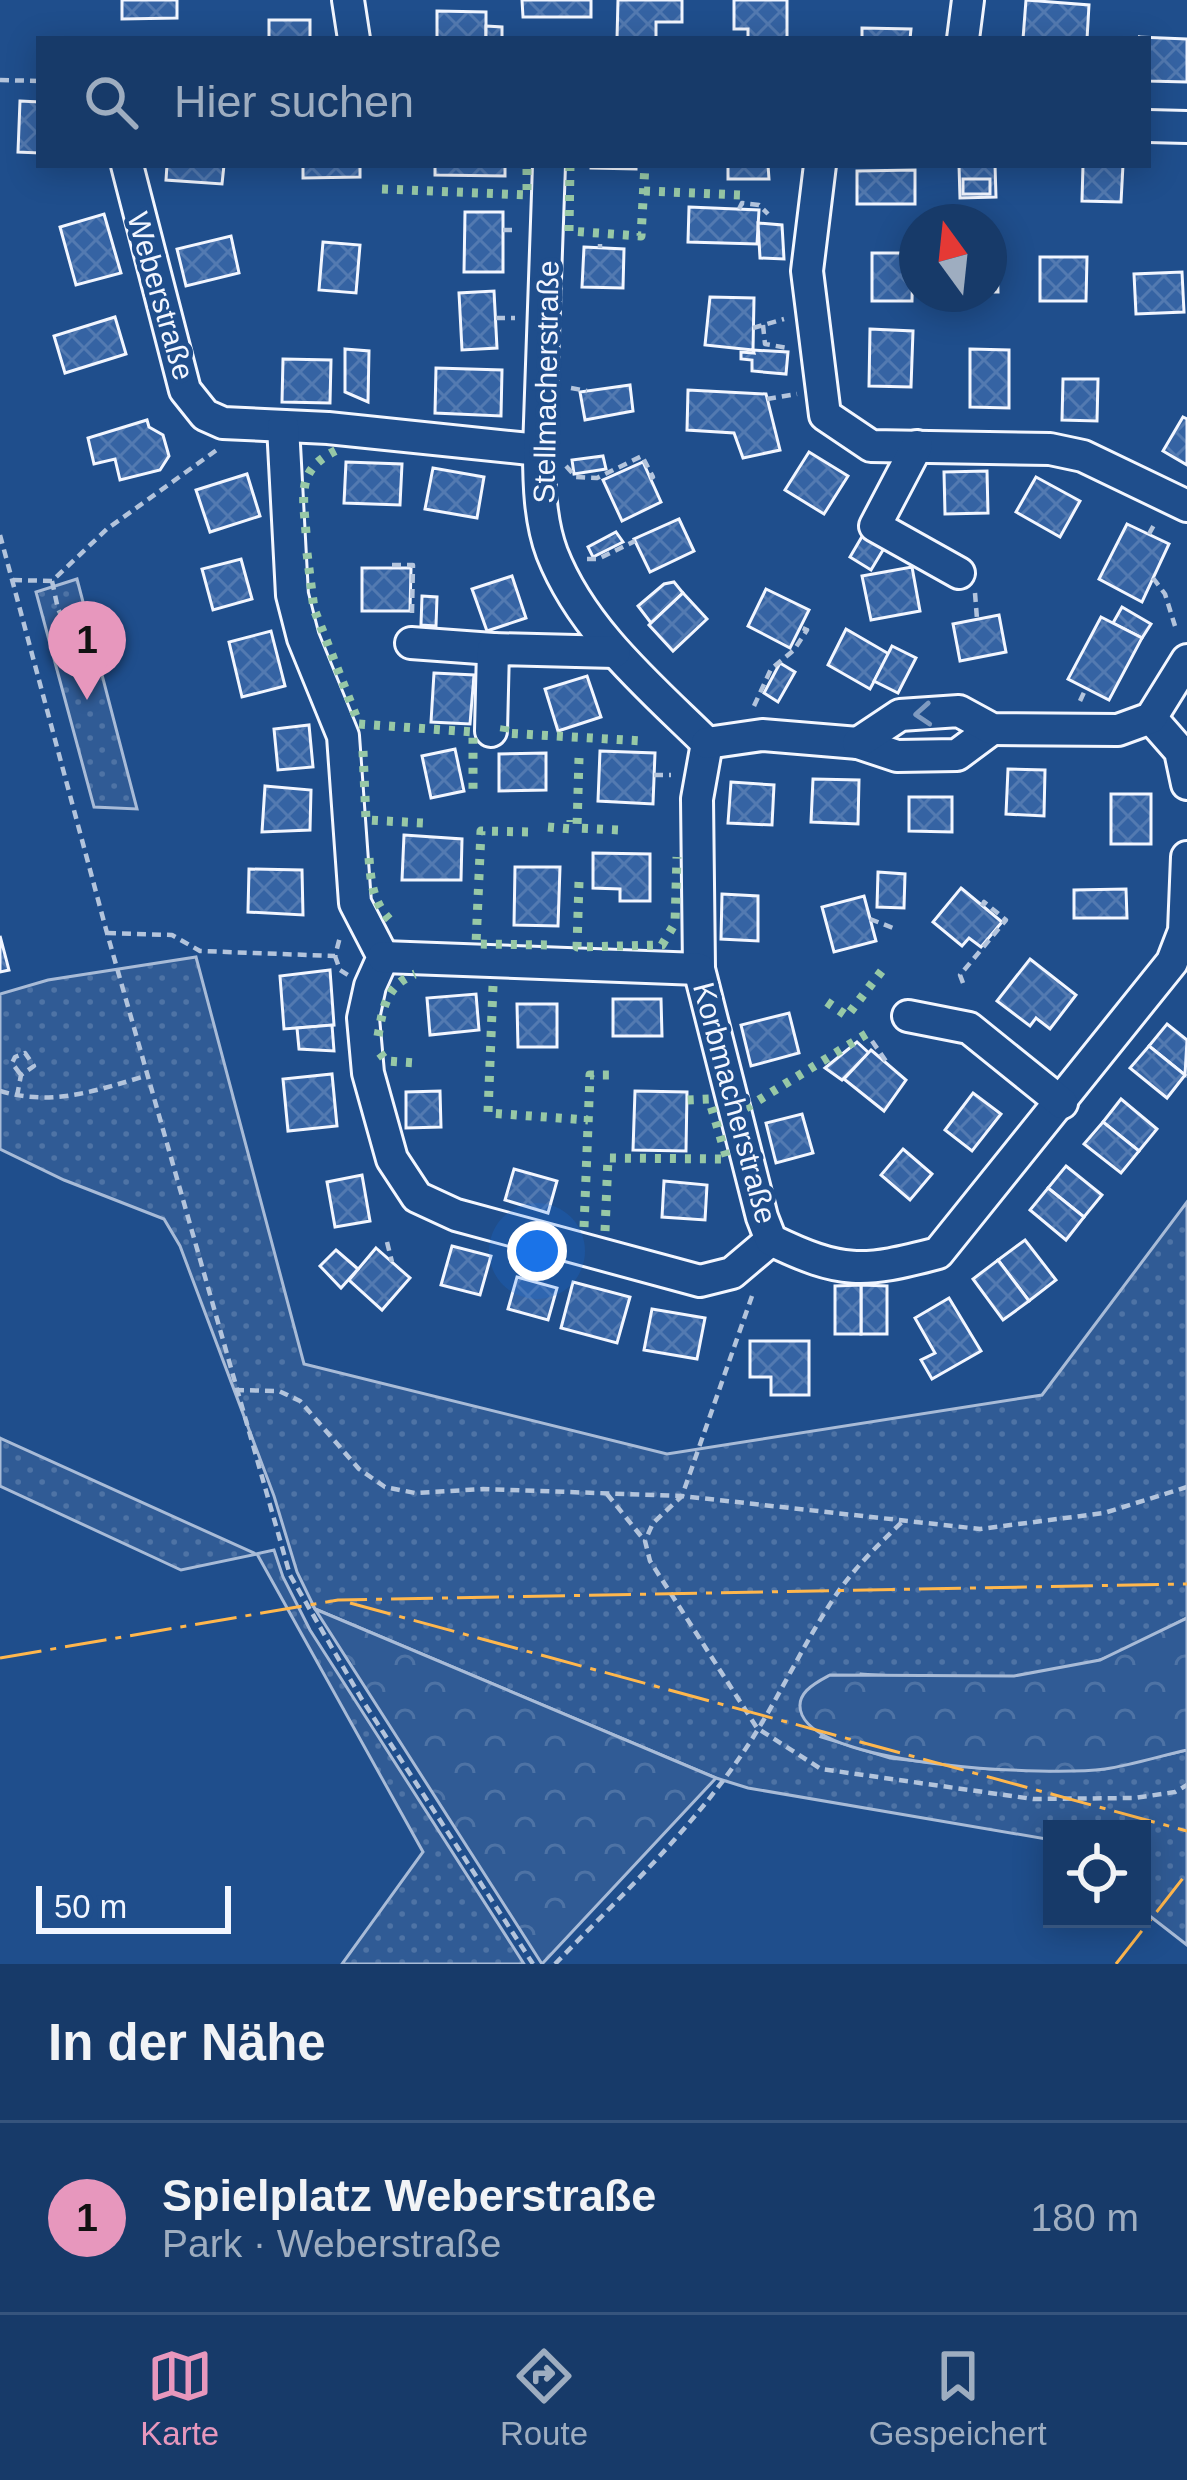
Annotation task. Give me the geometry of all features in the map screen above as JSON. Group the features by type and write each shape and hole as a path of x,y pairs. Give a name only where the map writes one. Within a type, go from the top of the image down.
{"street":[{"path":"348,0 354,36"},
{"path":"963,36 968,0"},
{"path":"1151,126 1187,127"},
{"name":"Weberstraße","path":"128,168 185,390 205,415 223,423"},
{"name":"Stellmacherstraße","path":"549,168 539,495 552,552 615,652 707,743"},
{"path":"820,168 807,272 825,415 871,446 1050,448 1083,456 1187,506"},
{"path":"223,423 539,450"},
{"path":"283,426 292,595 303,638 343,736 355,903 383,957"},
{"path":"917,446 875,526 967,577"},
{"path":"411,643 615,652"},
{"path":"491,731 494,649"},
{"path":"857,742 900,716 959,711 992,729 1118,730 1151,718 1187,660"},
{"path":"1151,718 1180,751 1187,784"},
{"path":"707,743 762,734 857,742 897,756 957,755 992,729"},
{"name":"Korbmacherstraße","path":"707,743 697,799 699,969 771,1240 821,1264 881,1268 938,1252 1172,962 1184,931 1187,857"},
{"path":"383,957 699,969"},
{"path":"383,957 363,1018 368,1073 392,1159 417,1197 456,1215 700,1281 732,1274 771,1240"},
{"path":"908,1016 969,1028 1062,1103"}],"path":[{"path":"0,80 36,81"},
{"path":"739,209 742,203 759,205 768,214"},
{"path":"763,326 765,344 818,357"},
{"path":"13,580 52,581 107,529 225,444 223,423"},
{"path":"566,466 576,477 597,478 642,456 650,478"},
{"path":"0,535 107,933 290,1575 533,1964"},
{"path":"581,560 598,560 635,541"},
{"path":"392,565 412,566 411,643"},
{"path":"967,577 977,620"},
{"path":"1153,578 1165,594 1175,626"},
{"path":"52,581 65,623"},
{"path":"740,738 771,669 794,650 807,630 800,627"},
{"path":"962,983 960,976 1006,920 984,902 982,906"},
{"path":"107,933 172,935 200,952 334,956 355,903"},
{"path":"870,920 893,928"},
{"path":"872,1041 888,1064"},
{"path":"0,1091 34,1100 68,1099 149,1075"},
{"path":"17,1096 21,1076"},
{"path":"387,1242 392,1262"},
{"path":"645,1540 653,1523 682,1496 756,1283"},
{"path":"235,1390 279,1391 300,1401 359,1469 385,1486 415,1492 483,1489 682,1496 980,1528 1104,1513 1187,1487"},
{"path":"607,1493 645,1540 650,1561 757,1728 820,1769 1034,1799 1155,1795 1187,1785"},
{"path":"555,1964 716,1790 835,1596 863,1559 904,1520"}],"green space":[{"path":"77,579 137,809 94,807 36,592"},
{"path":"196,957 304,1364 667,1454 1042,1395 1187,1202 1187,1618 1076,1668 984,1678 861,1674 821,1737 890,1758 990,1769 1104,1769 1187,1750 1187,1945 1151,1917 1151,1820 1043,1820 1043,1838 748,1788 315,1609 297,1572 274,1496 180,1246 164,1219 0,1149 0,994 48,980"},
{"path":"0,1438 256,1554 274,1550 310,1630 524,1964 342,1964 423,1852 257,1554 181,1570 0,1486"},
{"path":"315,1609 716,1778 542,1964"},
{"path":"1187,1618 1187,1750 1136,1763 1038,1771 894,1757 820,1733 800,1708 807,1690 830,1675 1014,1676 1100,1660"}],"building":[{"path":"122,0 177,0 177,18 122,19"},
{"path":"522,0 591,0 591,17 523,17"},
{"path":"618,0 682,0 682,22 656,22 656,36 617,36"},
{"path":"734,0 787,0 787,36 748,36 748,29 734,29"},
{"path":"1026,0 1089,5 1087,36 1023,36"},
{"path":"437,11 486,12 486,36 437,36"},
{"path":"269,20 310,20 310,36 269,36"},
{"path":"486,26 502,27 502,36 486,36"},
{"path":"862,28 911,29 910,36 862,36"},
{"path":"1151,38 1187,39 1187,82 1151,81"},
{"path":"20,101 36,102 36,153 18,152"},
{"path":"167,168 224,168 222,184 166,180"},
{"path":"303,168 360,168 360,177 303,178"},
{"path":"435,168 505,168 505,176 435,175"},
{"path":"728,168 768,168 769,179 728,179"},
{"path":"959,168 995,168 996,197 960,198"},
{"path":"1083,168 1123,168 1121,202 1082,201"},
{"path":"915,170 915,204 857,204 857,171"},
{"path":"963,179 990,179 990,194 963,194"},
{"path":"689,207 759,210 757,244 688,242"},
{"path":"465,212 503,212 503,272 464,272"},
{"path":"104,214 121,273 76,285 60,227"},
{"path":"758,223 782,225 784,259 760,258"},
{"path":"231,236 239,273 186,286 177,249"},
{"path":"323,242 360,245 356,293 319,290"},
{"path":"584,247 624,249 623,288 582,287"},
{"path":"872,253 899,253 899,301 872,301"},
{"path":"1040,257 1087,257 1086,301 1040,301"},
{"path":"1182,272 1184,312 1136,314 1134,274"},
{"path":"494,291 497,348 462,350 459,293"},
{"path":"710,297 754,298 753,350 705,345"},
{"path":"115,317 126,354 65,373 54,336"},
{"path":"870,329 913,331 911,387 869,386"},
{"path":"345,349 369,351 368,402 345,392"},
{"path":"970,349 1009,350 1009,408 970,407"},
{"path":"741,352 788,352 786,374 752,371 752,360 741,359"},
{"path":"283,359 331,360 330,403 282,402"},
{"path":"436,368 502,370 501,416 435,413"},
{"path":"1063,379 1098,379 1097,421 1062,420"},
{"path":"630,385 633,411 585,420 580,392"},
{"path":"688,390 766,394 780,450 743,458 734,433 687,430"},
{"path":"1183,417 1187,419 1187,465 1163,451"},
{"path":"147,420 149,427 163,435 169,456 160,470 120,480 115,459 94,464 88,438"},
{"path":"809,452 848,476 824,514 785,490"},
{"path":"603,456 606,469 574,474 572,460"},
{"path":"346,462 402,464 400,505 344,503"},
{"path":"643,462 661,502 622,521 603,480"},
{"path":"433,468 484,477 477,518 425,509"},
{"path":"987,471 988,513 945,514 944,472"},
{"path":"247,474 260,516 210,532 196,490"},
{"path":"1036,477 1080,501 1060,537 1016,512"},
{"path":"679,519 694,551 650,572 634,539"},
{"path":"1127,524 1169,544 1142,602 1099,579"},
{"path":"867,528 889,540 871,570 850,557"},
{"path":"616,532 623,542 593,557 588,547"},
{"path":"241,559 252,599 213,610 202,569"},
{"path":"912,567 920,611 871,620 862,576"},
{"path":"362,568 411,568 410,611 362,611"},
{"path":"512,576 526,618 487,631 472,589"},
{"path":"674,582 683,593 651,623 638,606 664,584"},
{"path":"766,589 809,610 790,648 748,626"},
{"path":"683,593 707,619 673,651 649,625"},
{"path":"422,596 437,597 436,626 421,625"},
{"path":"1122,607 1151,624 1142,638 1113,623"},
{"path":"999,615 1006,652 960,661 953,624"},
{"path":"1101,617 1142,638 1109,700 1068,679"},
{"path":"846,629 889,654 870,689 828,665"},
{"path":"271,631 285,686 242,697 229,642"},
{"path":"892,646 916,658 898,693 874,681"},
{"path":"780,663 795,672 778,702 764,693"},
{"path":"434,673 474,675 470,724 431,722"},
{"path":"587,676 601,717 558,731 545,689"},
{"path":"309,725 313,767 278,770 274,729"},
{"path":"455,749 464,791 431,798 422,756"},
{"path":"600,751 655,753 653,804 598,801"},
{"path":"546,753 546,790 499,791 499,754"},
{"path":"1008,769 1045,770 1044,816 1006,814"},
{"path":"813,779 859,780 858,824 811,822"},
{"path":"731,782 774,785 772,825 728,823"},
{"path":"265,786 311,790 310,830 262,832"},
{"path":"1111,794 1151,794 1151,844 1111,844"},
{"path":"909,797 952,797 952,832 909,831"},
{"path":"404,835 462,839 461,880 402,880"},
{"path":"593,853 650,854 650,901 620,901 620,889 593,888"},
{"path":"515,867 560,867 558,926 514,925"},
{"path":"249,869 302,870 303,915 248,912"},
{"path":"878,872 905,874 904,908 877,907"},
{"path":"961,888 1002,922 981,947 969,938 962,946 933,922"},
{"path":"1126,889 1127,918 1074,918 1074,890"},
{"path":"722,894 758,896 758,941 721,939"},
{"path":"864,896 876,941 834,952 822,907"},
{"path":"0,936 9,970 0,972"},
{"path":"1030,959 1076,995 1050,1029 1036,1018 1030,1026 997,1001"},
{"path":"330,970 334,1025 284,1029 280,976"},
{"path":"476,994 479,1030 430,1035 427,998"},
{"path":"613,999 661,999 662,1036 613,1036"},
{"path":"517,1004 557,1004 557,1047 518,1047"},
{"path":"789,1013 799,1053 751,1066 741,1025"},
{"path":"1167,1024 1187,1040 1185,1075 1149,1046"},
{"path":"332,1025 334,1051 299,1049 297,1028"},
{"path":"857,1042 869,1053 842,1080 825,1068"},
{"path":"1149,1046 1185,1075 1167,1098 1130,1068"},
{"path":"871,1050 906,1080 884,1111 844,1079"},
{"path":"332,1074 337,1126 288,1131 283,1079"},
{"path":"440,1091 441,1127 406,1128 406,1092"},
{"path":"635,1091 687,1092 686,1151 633,1150"},
{"path":"973,1093 1001,1114 972,1151 945,1130"},
{"path":"1121,1099 1157,1129 1139,1151 1103,1122"},
{"path":"802,1114 813,1153 776,1163 766,1123"},
{"path":"1103,1122 1139,1151 1121,1173 1084,1144"},
{"path":"903,1149 932,1174 910,1200 881,1175"},
{"path":"1066,1166 1102,1195 1084,1217 1048,1188"},
{"path":"514,1169 557,1181 548,1213 505,1200"},
{"path":"362,1175 370,1221 335,1227 327,1182"},
{"path":"664,1181 707,1185 705,1220 662,1217"},
{"path":"1048,1188 1084,1217 1066,1240 1030,1210"},
{"path":"1025,1240 1056,1280 1029,1301 998,1260"},
{"path":"452,1246 491,1256 480,1295 441,1285"},
{"path":"376,1248 410,1278 382,1310 349,1280"},
{"path":"336,1250 358,1269 341,1288 320,1266"},
{"path":"998,1260 1029,1301 1003,1320 973,1279"},
{"path":"517,1277 557,1288 548,1320 508,1309"},
{"path":"573,1282 630,1297 617,1343 561,1328"},
{"path":"861,1285 887,1286 887,1334 861,1334"},
{"path":"861,1285 861,1334 835,1334 835,1286"},
{"path":"949,1298 981,1351 932,1379 921,1360 935,1353 915,1318"},
{"path":"652,1309 705,1318 697,1359 644,1350"},
{"path":"750,1341 809,1341 809,1395 771,1395 771,1377 750,1377"}],"hedge":[{"path":"382,189 527,195 527,168"},
{"path":"570,168 569,231 641,236 645,168"},
{"path":"644,191 742,195"},
{"path":"306,533 305,483 315,465 339,449"},
{"path":"307,553 314,609 359,724 473,732 473,790"},
{"path":"505,726 504,733 643,741"},
{"path":"363,751 366,820 424,823"},
{"path":"579,758 577,828 620,830"},
{"path":"548,827 571,829 571,820"},
{"path":"528,832 481,831 476,944 554,945"},
{"path":"579,882 577,947 662,945 675,923 677,857"},
{"path":"369,858 374,893 393,923"},
{"path":"827,1002 847,1016 884,968"},
{"path":"378,1036 392,991 415,974"},
{"path":"493,986 488,1113 588,1120"},
{"path":"746,1108 868,1033"},
{"path":"380,1053 386,1061 416,1063"},
{"path":"584,1227 590,1075 616,1075"},
{"path":"605,1231 608,1158 727,1159 709,1099 687,1100"}],"power":[{"path":"0,1658 338,1600 1187,1584"},
{"path":"350,1603 1187,1831"},
{"path":"1116,1964 1187,1873"}],"place":[{"name":"Spielplatz Weberstraße","path":"87,700"}]}
